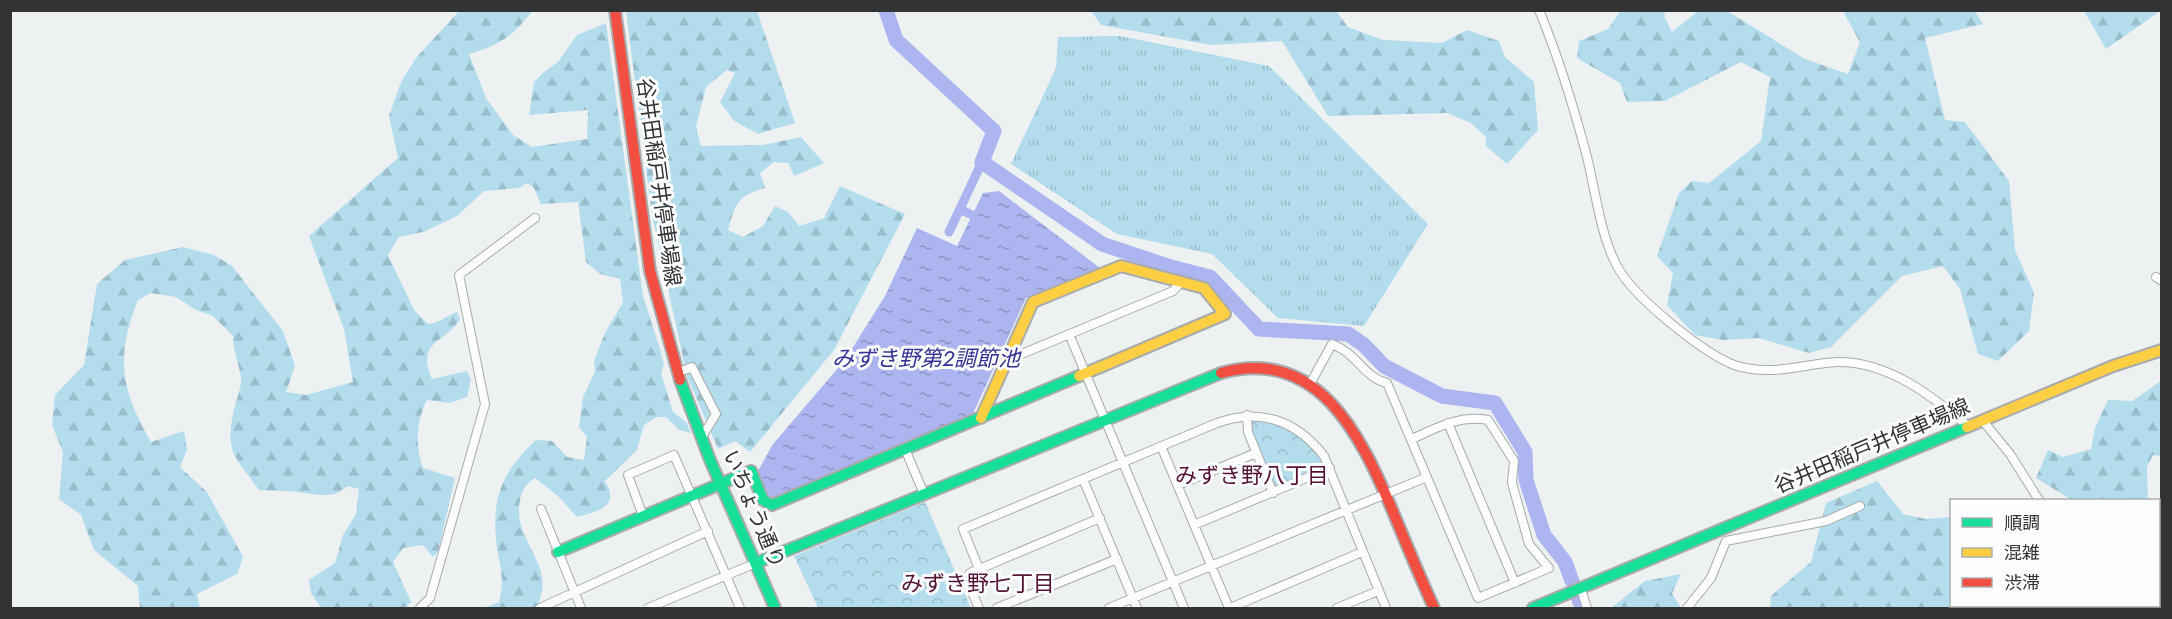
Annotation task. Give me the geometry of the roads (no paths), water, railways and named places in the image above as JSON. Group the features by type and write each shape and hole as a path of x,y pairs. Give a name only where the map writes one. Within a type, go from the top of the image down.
{"street":[{"name":"谷井田稲戸井停車場線","path":"615,10 624,66 642,230 658,309 677,373 697,424"},
{"path":"1539,10 1558,60 1587,155 1609,249 1629,285 1695,343 1736,366 1771,370 1839,362 1864,365 1886,371 1911,385 1969,427"},
{"path":"420,609 430,598 485,404 459,275 535,218"},
{"path":"558,552 751,471 763,500 772,505 904,449 981,418 1086,374 1225,314 1204,288 1121,266 1108,270 1033,302 981,418"},
{"path":"1008,354 1017,356 1173,291 1181,282"},
{"path":"1069,334 1184,609"},
{"path":"1310,384 1332,344 1346,349 1377,381 1387,383 1478,598 1549,568 1529,544 1512,483 1514,461 1488,420 1470,417 1448,423 1412,439"},
{"name":"谷井田稲戸井停車場線","path":"1533,609 1599,581 1724,536 1983,421 2113,366 2162,350"},
{"path":"677,373 692,367 716,414 702,436"},
{"path":"648,609 1206,377 1245,368 1274,372 1310,384 1336,404 1356,429 1434,609"},
{"path":"1247,416 1248,432 1273,493"},
{"path":"979,569 963,530 1233,417 1268,417 1296,428 1312,441 1330,468 1386,609"},
{"path":"1983,421 2010,454 2037,499"},
{"path":"1448,423 1515,583"},
{"name":"いちょう通り","path":"697,424 775,609"},
{"path":"1161,446 1230,609 1362,552"},
{"path":"904,449 924,494"},
{"path":"1178,485 1256,453"},
{"path":"643,516 627,475 674,455 740,609"},
{"path":"1194,525 1330,468"},
{"path":"1109,609 1427,477"},
{"path":"1083,479 1137,609"},
{"path":"1687,609 1711,578 1724,536 1826,521 1860,506"},
{"path":"541,509 581,609"},
{"path":"979,609 966,579 970,573 1100,518"},
{"path":"540,609 708,531"},
{"path":"997,609 1117,559"},
{"path":"1581,589 1587,609"},
{"path":"1337,609 1378,591"}],"water":[{"name":"みずき野第2調節池","path":"999,191 1100,268 1026,298 972,416 774,498 767,497 758,471 773,444 845,360 885,296 917,228 957,246 983,193"}],"waterway":[{"path":"886,10 896,40 994,131 982,162 1102,244 1171,267 1210,277 1259,329 1348,334 1364,345 1384,366 1442,396 1495,403 1525,452 1526,480 1544,535 1565,562 1572,581"},
{"path":"949,232 982,162"},
{"path":"960,209 972,215"},
{"path":"1579,600 1583,608"}],"district":[{"name":"みずき野八丁目","path":"1252,475"},
{"name":"みずき野七丁目","path":"978,583"}]}
